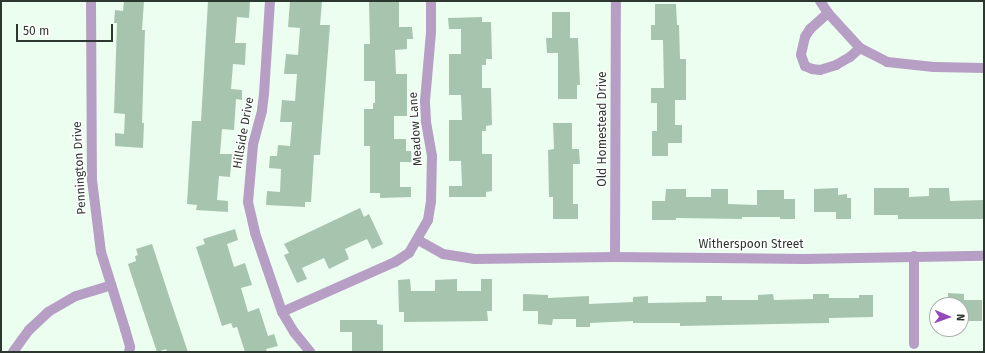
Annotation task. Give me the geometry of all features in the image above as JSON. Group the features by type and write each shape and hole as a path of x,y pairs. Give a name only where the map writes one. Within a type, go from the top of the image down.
{"street":[{"name":"Pennington Drive","path":"91,1 92,180 98,233 111,285 126,329 130,347 129,352"},
{"name":"Hillside Drive","path":"270,1 264,94 262,111 253,145 248,202 253,226 282,312 294,332 310,352"},
{"name":"Meadow Lane","path":"282,312 395,262 409,253 418,240 428,220 431,202 432,156 426,120 425,100 431,34 431,1"},
{"name":"Old Homestead Drive","path":"615,257 616,1"},
{"path":"820,1 828,13 860,48 887,62 934,67 984,68"},
{"path":"828,13 810,29 805,37 801,56 805,66 812,70 820,70 836,65 850,57 860,48"},
{"name":"Witherspoon Street","path":"418,240 443,254 476,259 615,257 804,259 984,256"},
{"path":"914,256 914,344"},
{"path":"13,352 29,330 48,312 76,296 111,285"}],"green space":[{"path":"984,351 984,352 647,352"}],"building":[{"path":"124,1 144,1 142,30 145,30 142,123 144,123 143,148 115,146 115,133 124,134 125,114 114,113 117,23 114,23 115,10 123,11"},
{"path":"208,1 250,1 249,18 237,17 235,43 246,43 245,65 233,64 231,89 242,90 242,100 236,99 234,130 222,129 220,154 232,154 230,177 219,176 217,200 228,201 228,212 196,210 197,205 187,204 192,121 201,121"},
{"path":"290,1 322,1 320,25 330,25 320,155 314,155 311,202 305,202 305,207 266,205 267,191 280,192 281,169 269,168 270,156 277,156 278,145 290,146 292,122 280,122 282,100 295,101 297,74 284,74 286,54 298,55 300,28 288,27"},
{"path":"369,1 399,1 399,27 412,27 413,39 407,39 407,49 395,50 396,74 407,74 407,116 394,116 394,139 406,139 406,151 411,151 412,162 400,162 400,187 411,187 411,197 380,198 380,193 370,193 370,146 364,146 364,109 373,109 373,103 375,103 375,81 364,81 364,44 370,44"},
{"path":"655,4 676,4 677,25 679,25 680,59 686,59 686,100 675,100 675,125 682,125 682,143 668,143 668,156 652,156 652,131 657,131 657,103 651,103 651,88 664,88 663,40 651,40 651,25 655,25"},
{"path":"552,12 570,12 570,38 578,38 580,85 577,85 577,99 558,99 558,53 547,53 546,38 552,38"},
{"path":"482,17 482,22 491,22 492,59 486,59 486,65 482,65 482,88 491,88 492,125 486,126 486,131 482,131 482,154 492,154 492,191 486,192 486,197 449,197 449,186 462,186 461,161 449,161 449,120 462,120 461,95 449,95 449,54 461,54 461,29 449,29 448,18"},
{"path":"553,123 572,123 572,149 579,149 580,164 573,164 573,204 578,204 578,219 553,219 553,197 549,197 548,150 554,149"},
{"path":"838,188 838,195 847,194 847,198 851,198 851,219 836,219 836,212 814,212 814,189"},
{"path":"874,188 909,188 909,197 929,196 929,188 949,188 950,201 984,200 984,219 898,219 898,215 874,215"},
{"path":"666,189 686,189 686,197 711,197 711,189 728,189 728,204 757,205 757,190 784,190 784,199 795,199 795,219 780,219 780,217 742,217 742,219 676,218 676,220 652,220 652,201 665,201"},
{"path":"360,208 364,217 369,214 383,244 372,249 367,239 345,249 349,259 329,269 324,258 302,268 307,279 297,283 284,255 289,253 284,244"},
{"path":"235,229 238,240 227,244 234,267 245,263 252,285 241,288 248,312 259,308 268,336 274,334 278,346 266,349 267,352 245,352 237,327 233,328 231,323 222,326 196,247 205,244 203,239"},
{"path":"152,244 188,352 167,352 166,349 157,352 132,277 128,264 136,261 135,256 138,255 136,249"},
{"path":"410,279 411,291 435,291 435,280 457,279 457,291 481,291 481,279 492,279 492,311 487,311 488,321 404,322 404,312 399,312 398,280"},
{"path":"948,293 964,294 964,297 948,297"},
{"path":"523,294 548,295 548,298 589,296 589,304 633,302 633,297 648,296 648,303 706,302 706,296 722,296 722,300 758,300 758,295 773,294 774,300 813,299 813,294 829,294 829,298 859,298 859,295 873,295 873,317 829,318 829,323 680,326 680,323 633,323 633,321 590,323 590,327 576,327 576,319 553,319 552,325 538,324 538,311 523,311"},
{"path":"969,300 982,300 982,321 969,321"},
{"path":"340,320 377,320 377,324 383,325 383,352 352,352 352,332 340,332"}]}
